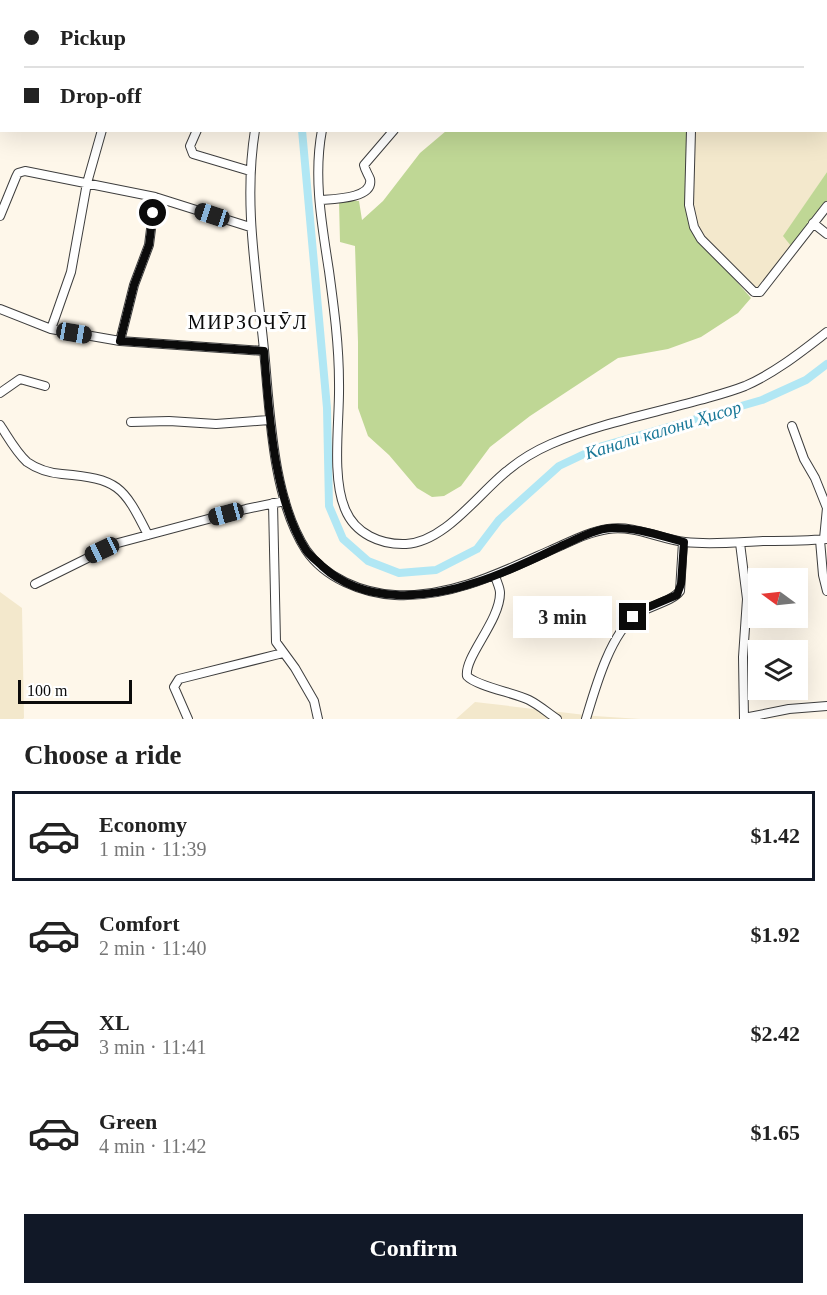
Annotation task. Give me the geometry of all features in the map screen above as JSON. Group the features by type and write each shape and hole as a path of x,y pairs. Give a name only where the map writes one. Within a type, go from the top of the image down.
{"street":[{"path":"51,329 71,272 87,183 101,132"},
{"path":"196,132 190,146 193,154 250,171"},
{"path":"255,132 250,171 250,227 269,420 285,501 295,528 307,552 329,573 368,592 421,595 447,590 495,575 591,533 611,528 639,531 684,542 740,543 824,539"},
{"path":"322,132 319,167 320,200 336,333 341,497 345,509 356,526 381,542 407,544 430,538 444,529 506,472 539,450 578,434 745,386 796,356 827,332"},
{"path":"320,200 351,197 363,192 370,180 364,165 392,132"},
{"path":"691,132 689,205 694,227 701,239 754,292 760,292 765,287 773,273 827,206"},
{"path":"0,216 16,177 21,171 155,197 250,227"},
{"path":"120,341 134,285 149,245 155,197"},
{"path":"813,223 827,234"},
{"path":"0,309 51,329 120,341 264,351"},
{"path":"0,393 20,379 45,386"},
{"path":"131,422 169,421 216,424 269,420"},
{"path":"0,425 18,451 33,465 56,473 98,478 114,485 125,494 134,507 148,535"},
{"path":"792,426 826,508 823,575 827,591"},
{"path":"35,584 118,543 285,501"},
{"path":"273,503 276,642 295,668 314,701 318,719"},
{"path":"586,719 606,661 624,627 646,608 672,598 680,591 684,542"},
{"path":"740,543 747,599 743,657 744,718 789,709 827,706"},
{"path":"495,575 500,591 498,605 488,632 468,665 468,676 475,682 511,692 531,701 557,719"},
{"path":"188,719 174,687 179,679 283,653"}],"shaded area":[{"path":"695,132 827,132 827,172 784,236 791,246 758,290 750,286 704,237 696,225 692,185"},
{"path":"0,592 22,608 23,719 0,719"},
{"path":"475,702 594,716 641,719 456,719"}],"green space":[{"path":"445,132 687,132 685,186 686,207 691,229 751,298 738,313 701,337 668,349 618,358 530,416 490,447 461,486 444,496 432,497 417,488 389,455 368,436 358,408 355,246 340,242 339,201 359,201 362,220 383,201 420,153"},
{"path":"827,172 827,202 791,246 783,236"}],"waterway":[{"name":"Канали калони Ҳисор","path":"302,132 327,408 329,506 343,539 368,561 399,573 436,570 477,549 499,520 559,466 599,447 762,400 806,380 827,364"}],"district":[{"name":"МИРЗОЧӮЛ","path":"248,322"}],"route":[{"path":"153,213 149,245 134,285 120,341 264,351 269,420 285,501 307,552 329,573 368,592 421,595 478,582 591,533 611,528 630,529 684,542 680,591 672,598 646,608 633,617"}]}
